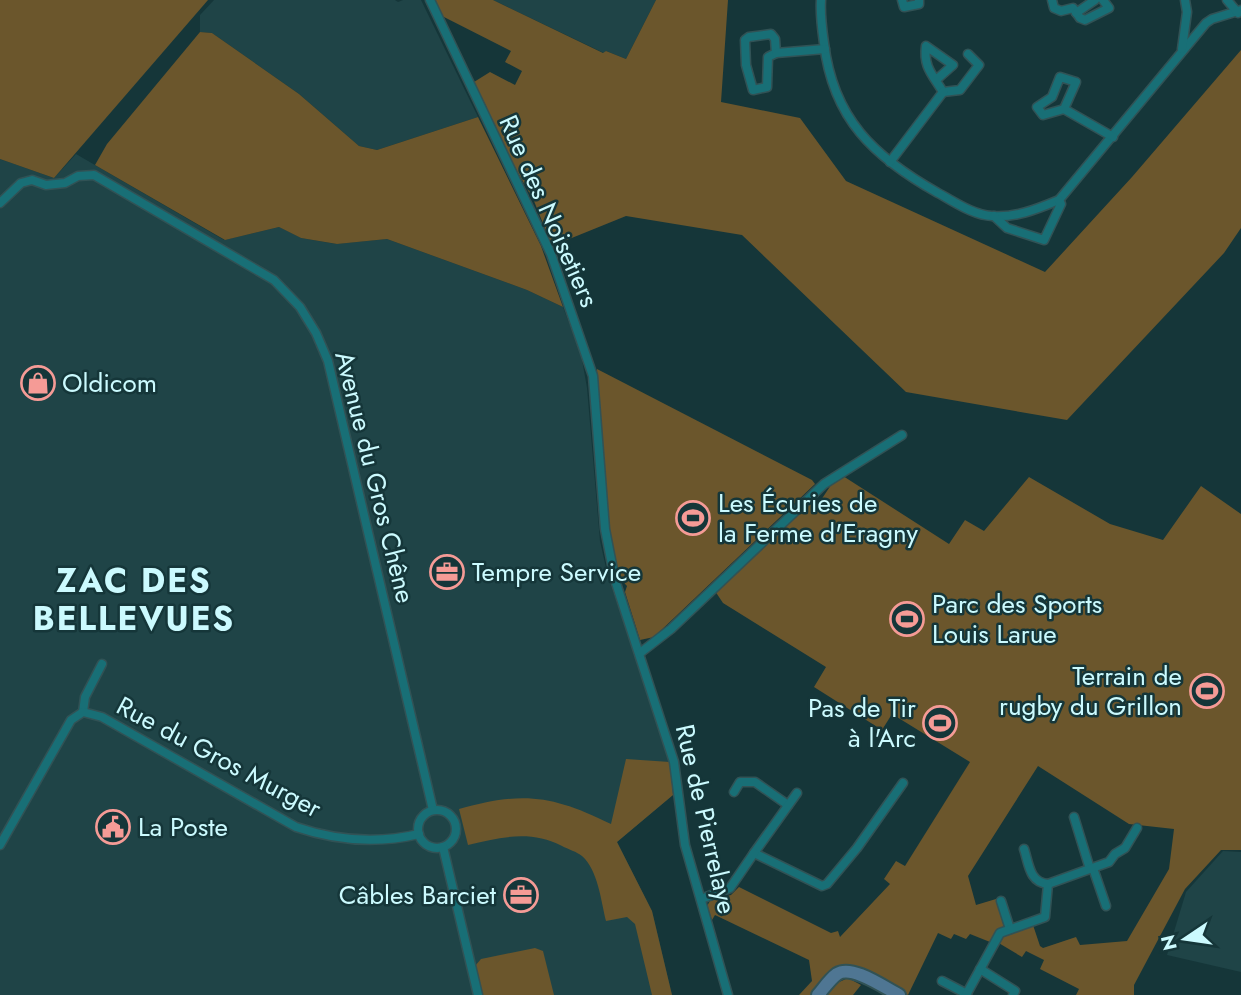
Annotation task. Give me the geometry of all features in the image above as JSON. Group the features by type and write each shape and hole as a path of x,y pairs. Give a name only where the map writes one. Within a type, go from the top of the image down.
{"street":[{"name":"Rue des Noisetiers","path":"430,0 551,254 582,340 593,376 605,529 615,580 640,653"},
{"path":"821,0 828,71 848,119 867,142 920,183 974,212 994,216 1034,211 1059,200 1182,50 1212,19 1239,11"},
{"path":"902,0 904,7 919,4 919,0"},
{"path":"1052,0 1054,8 1073,8 1085,20 1109,8 1103,0"},
{"path":"1076,13 1095,0"},
{"path":"1182,50 1187,12 1185,0"},
{"path":"1225,1 1239,11"},
{"path":"776,53 775,39 771,34 745,40 746,65 753,90 766,86 768,57 776,53 825,49"},
{"path":"890,162 943,92 960,90 979,65 968,54"},
{"path":"1064,109 1076,82 1060,77 1052,97 1037,107 1043,115 1064,109 1113,137"},
{"path":"936,80 943,92"},
{"name":"Avenue du Gros Chêne","path":"0,203 21,183 32,180 46,185 65,183 78,176 94,175 274,280 300,307 316,333 328,361 433,810"},
{"path":"994,216 1007,228 1044,240 1061,204 1059,200"},
{"path":"640,653 671,629 824,484 902,435"},
{"name":"Rue de Pierrelaye","path":"640,653 674,762 685,845 728,995"},
{"name":"Rue du Gros Murger","path":"0,845 71,720 83,712 85,697 102,664"},
{"name":"Rue du Gros Murger","path":"83,712 102,718 296,827 319,835 365,841 419,834"},
{"path":"734,792 740,782 755,782 788,805"},
{"path":"754,853 818,885 827,884 903,783"},
{"path":"701,899 730,888 797,793"},
{"path":"433,810 442,810 449,814 456,825 454,838 443,847 427,844 419,834 421,819 433,810"},
{"path":"1074,817 1106,906"},
{"path":"1024,849 1034,879 1048,884 1109,862 1125,848 1137,828"},
{"path":"443,847 478,995"},
{"path":"942,981 967,995 1000,933 1045,917 1048,884"},
{"path":"1001,901 1010,929"},
{"path":"980,969 1015,991 1013,995"},
{"path":"818,995 834,976 842,971 852,971 899,995"}],"shaded area":[{"path":"0,0 208,0 54,178 0,159"},
{"path":"214,0 421,0 478,117 377,150 359,146 299,94 212,33 200,32 200,15"},
{"path":"434,0 493,0 603,53 606,51 626,59 656,0 728,0 721,102 800,118 846,181 1045,272 1132,177 1241,50 1241,228 1224,253 1067,420 906,392 742,235 626,216 552,246 534,201 482,110 487,108 474,82 490,72 515,85 522,71 505,62 511,51 442,16"},
{"path":"493,0 656,0 626,59 606,51 604,53"},
{"path":"200,32 212,33 299,94 359,146 377,150 478,117 541,246 563,307 527,290 387,239 337,244 301,238 279,227 225,240 95,165 107,144"},
{"path":"76,154 224,240 279,227 301,238 336,244 387,239 527,290 563,307 581,354 587,388 600,541 608,577 660,725 671,771 673,795 617,842 652,911 672,995 0,995 0,159 54,178"},
{"name":"Les Écuries de la Ferme d'Eragny","path":"597,369 812,480 815,484 654,637 640,640 625,592 627,586 618,570 611,546 606,517"},
{"path":"843,476 949,544 965,520 984,531 1029,477 1110,524 1163,540 1201,486 1241,514 1241,850 1221,850 1185,889 1134,985 1134,995 1076,995 1079,989 1040,969 1044,960 1026,951 1022,957 997,942 1003,935 1033,925 1043,948 1076,937 1080,945 1127,941 1169,869 1174,829 1129,824 1038,766 968,876 976,905 996,899 1004,927 996,932 990,942 970,934 966,939 954,934 951,939 938,933 908,995 852,966 845,965 828,973 811,995 799,995 812,981 809,960 715,915 712,920 707,906 710,901 731,895 739,887 831,933 838,931 840,937 890,884 884,879 896,861 905,866 970,762 892,714 882,730 814,687 826,667 723,603 715,591 812,499 819,503 835,479"},
{"path":"626,759 670,762 673,795 617,842 652,911 672,995 652,995 635,924 627,917 606,921 595,877 582,856 539,838 516,836 468,845 459,809 501,800 537,799 571,807 611,824"},
{"path":"1223,851 1241,852 1241,972 1167,955 1186,892"},
{"path":"535,948 543,951 554,995 482,995 475,966 481,959"},
{"path":"848,978 861,985 853,995 827,995 837,983"}],"place":[{"name":"Oldicom","path":"38,383"},
{"name":"Les Écuries de la Ferme d'Eragny","path":"693,518"},
{"name":"Tempre Service","path":"447,572"},
{"name":"Parc des Sports Louis Larue","path":"907,619"},
{"name":"Terrain de rugby du Grillon","path":"1207,691"},
{"name":"Pas de Tir à l'Arc","path":"940,723"},
{"name":"La Poste","path":"113,827"},
{"name":"Câbles Barciet","path":"521,895"}],"district":[{"name":"ZAC DES BELLEVUES","path":"134,599"}]}
